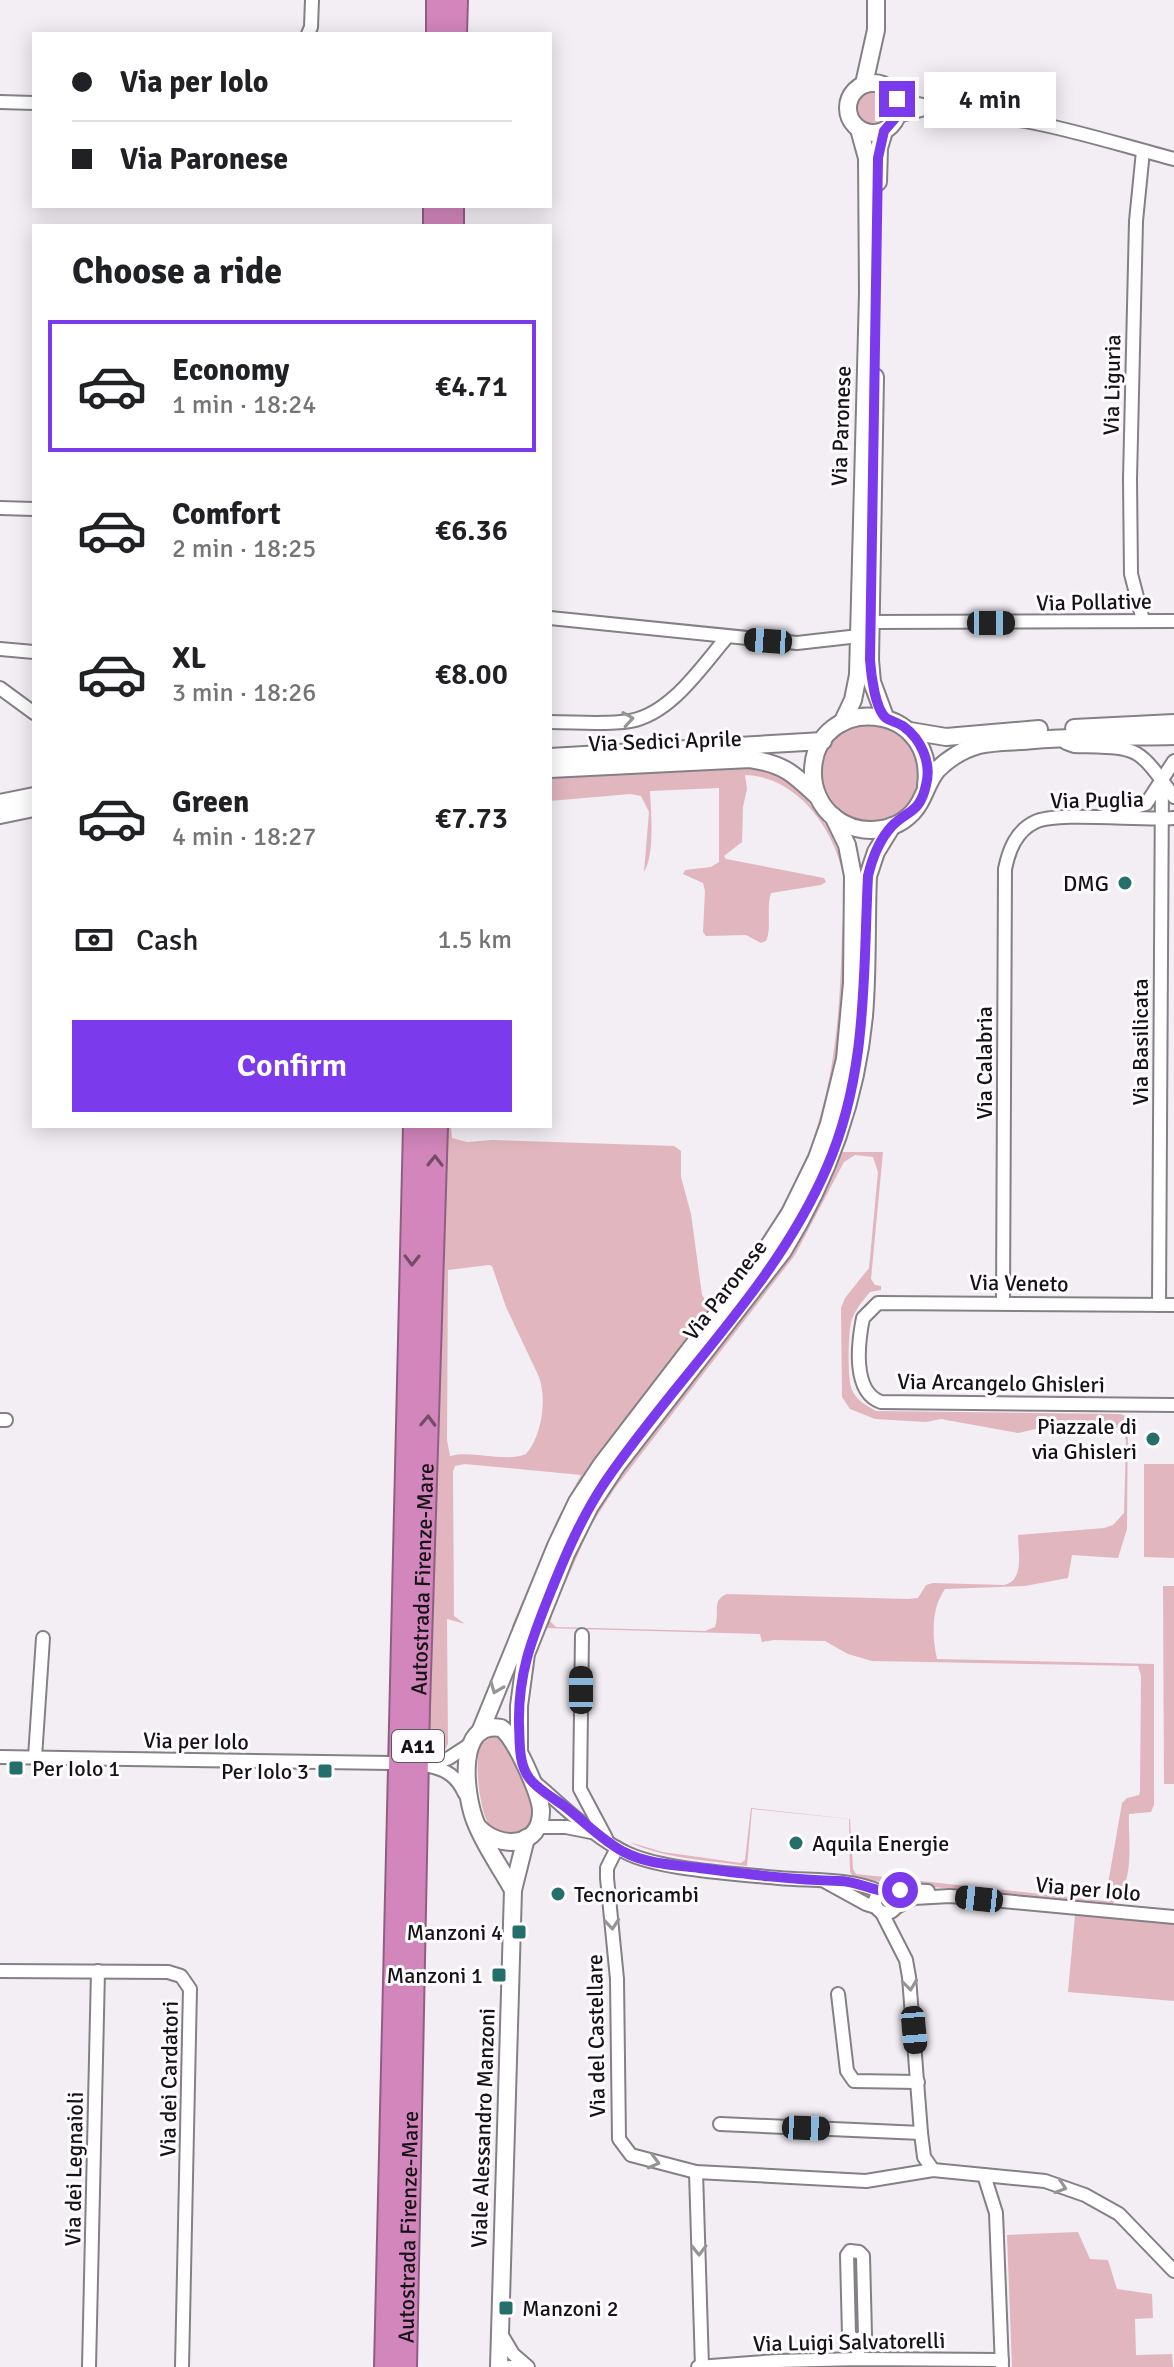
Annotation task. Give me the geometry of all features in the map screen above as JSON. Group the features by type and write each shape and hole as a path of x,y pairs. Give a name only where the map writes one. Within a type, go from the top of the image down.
{"highway":[{"path":"438,0 438,32"},
{"path":"455,32 456,0"},
{"name":"Autostrada Firenze-Mare","path":"386,2367 415,1128"},
{"name":"Autostrada Firenze-Mare","path":"405,2367 418,1722 436,1128"}],"main road":[{"name":"Via Paronese","path":"876,0 876,30 885,85"},
{"name":"Via Paronese","path":"842,723 856,688 868,293 867,158 859,129 849,116 849,101 852,93 864,84 876,30"},
{"path":"859,129 875,133 884,131 897,107 885,85 864,84"},
{"name":"Via Paronese","path":"884,131 878,158 871,672 885,717"},
{"path":"818,797 813,769 823,741 842,723 868,716 885,717 910,731 946,737 1174,723"},
{"path":"910,731 927,763 926,786"},
{"path":"833,816 855,828 873,831 892,826 914,810 926,786 946,763 977,746 1056,739 1174,736"},
{"name":"Via Sedici Aprile","path":"552,757 823,741"},
{"name":"Via Sedici Aprile","path":"552,769 750,759 769,762 789,770 833,816"},
{"path":"0,803 32,796"},
{"path":"0,815 32,808"},
{"name":"Via Paronese","path":"474,1738 577,1502 602,1464 764,1253 790,1213 817,1158 845,1059 852,983 853,876 847,845 833,816"},
{"name":"Via Paronese","path":"519,1752 519,1706 526,1654 577,1531 617,1465 783,1251 829,1164 851,1095 861,1040 868,876 876,852 892,826"},
{"path":"513,1890 478,1827 470,1804 468,1770 474,1738 487,1728 501,1728 512,1737 519,1752"},
{"name":"Viale Alessandro Manzoni","path":"499,2367 513,1890 541,1810 519,1752"},
{"path":"478,1827 499,1842 517,1842 531,1832"}],"street":[{"path":"308,32 312,0"},
{"path":"0,102 32,103"},
{"path":"897,107 982,113 1039,123 1174,159"},
{"name":"Via Liguria","path":"1143,151 1136,221 1130,479 1131,574 1143,620"},
{"path":"0,508 32,509"},
{"path":"552,618 797,643 859,636"},
{"name":"Via Pollative","path":"871,622 1174,621"},
{"path":"552,722 630,721 649,714 672,697 727,637"},
{"path":"0,649 32,652"},
{"path":"0,688 32,712"},
{"path":"1056,739 1074,746 1129,747 1149,761 1174,797"},
{"path":"1091,818 1146,804 1174,761"},
{"name":"Via Basilicata","path":"1159,1305 1168,819 1162,779"},
{"name":"Via Puglia","path":"1024,830 1036,821 1057,818 1168,819"},
{"name":"Via Calabria","path":"1003,1303 1005,869 1008,852 1024,830"},
{"name":"Via Veneto","path":"866,1312 878,1303 887,1302 1174,1305"},
{"name":"Via Arcangelo Ghisleri","path":"866,1312 861,1328 860,1380 868,1395 881,1402 1174,1405"},
{"path":"582,1635 580,1789 605,1837 614,1846"},
{"path":"35,1757 43,1638"},
{"path":"470,1804 459,1782 449,1772 429,1766 449,1758 474,1738"},
{"name":"Via per Iolo","path":"0,1757 391,1763"},
{"name":"Via per Iolo","path":"529,1778 614,1846 656,1862 826,1882 841,1881 886,1892 926,1890 950,1896"},
{"path":"554,1799 570,1797 580,1789"},
{"name":"Via per Iolo","path":"531,1832 566,1827 594,1832"},
{"name":"Via del Castellare","path":"614,1846 607,1878 617,1979 619,2139 631,2155 696,2172 866,2181 933,2170 1045,2181 1085,2195 1119,2214 1174,2271"},
{"name":"Via per Iolo","path":"826,1882 866,1904 884,1909 921,1897 950,1896 1174,1917"},
{"path":"884,1909 896,1898 886,1892 876,1896 906,1960 924,2157 933,2170"},
{"name":"Via dei Cardatori","path":"0,1971 175,1973 187,1982 190,1989 182,2367"},
{"name":"Via dei Legnaioli","path":"89,2367 98,1971"},
{"path":"838,1994 850,2079 918,2082"},
{"path":"720,2124 921,2133"},
{"path":"696,2172 701,2367"},
{"path":"984,2175 996,2213 1002,2364"},
{"path":"857,2341 865,2335 863,2256 850,2251 847,2255 849,2335 857,2341 859,2359"},
{"path":"848,2297 865,2298"},
{"path":"499,2329 513,2354 528,2367"},
{"name":"Via Luigi Salvatorelli","path":"701,2367 859,2359 1002,2364"}],"shaded area":[{"path":"871,93 877,94 885,102 885,114 877,122 871,123 865,122 857,114 856,108 857,102 865,94"},
{"path":"869,723 888,727 904,738 915,754 919,773 915,792 904,808 888,819 869,823 850,819 834,808 823,792 819,773 823,754 834,738 850,727"},
{"path":"749,764 784,776 796,786 827,826 843,861 847,881 845,977 836,1069 823,1119 788,1202 515,1628 512,1629 512,1626 558,1518 581,1475 465,1464 455,1466 454,1616 465,1624 447,1619 448,1744 443,1754 429,1756 443,1128 451,1128 452,1138 467,1142 492,1140 674,1146 681,1151 681,1177 691,1214 702,1295 708,1303 712,1303 736,1275 779,1213 811,1145 826,1093 840,989 845,890 838,857 821,823 810,808 781,784 745,775 747,789 742,842 724,856 726,859 824,878 826,882 771,893 766,941 761,943 746,935 706,936 703,932 703,883 683,874 685,870 711,867 719,862 719,788 650,791 651,844 644,872 649,812 641,796 630,794 552,801 552,775","holes":["492,1266 506,1307 539,1377 543,1396 542,1417 536,1437 526,1454 517,1456 450,1456 447,1440 448,1270"]},
{"path":"841,1152 883,1152 871,1279 875,1285 881,1286 881,1290 870,1292 862,1301 852,1319 850,1333 850,1384 856,1397 866,1405 876,1411 1120,1414 1128,1417 1127,1529 1118,1558 1072,1555 1068,1578 1025,1586 945,1589 937,1605 934,1623 937,1659 1154,1664 1154,1805 1151,1812 1129,1814 1127,1875 1119,1896 1111,1905 854,1879 850,1872 849,1819 752,1809 747,1866 672,1855 629,1842 663,1852 741,1863 745,1860 751,1808 850,1819 853,1869 856,1874 1105,1901 1122,1803 1140,1792 1141,1676 1138,1666 872,1661 848,1654 825,1641 762,1642 760,1634 543,1628 579,1543 607,1491 812,1215","holes":["855,1155 873,1157 878,1172 869,1268 845,1298 841,1308 842,1397 850,1409 875,1419 926,1422 941,1419 1018,1433 1049,1426 1115,1427 1126,1440 1124,1513 1113,1525 1104,1528 1018,1535 1018,1571 1011,1582 1004,1585 933,1583 926,1585 918,1598 908,1599 727,1594 717,1603 715,1627 705,1631 556,1627 550,1621 553,1611 590,1527 615,1488 795,1255 844,1162"]},
{"path":"1144,1464 1174,1464 1174,1558 1144,1557"},
{"path":"1163,1586 1174,1586 1174,1784 1164,1784"},
{"path":"493,1736 502,1736 532,1810 527,1825 511,1834 502,1834 491,1827 481,1801 478,1755 482,1744"},
{"path":"1075,1915 1174,1924 1174,2001 1068,1992"},
{"path":"1078,2232 1090,2259 1108,2260 1117,2289 1152,2294 1153,2318 1135,2319 1136,2355 1172,2354 1173,2367 1012,2367 1007,2235"}],"place":[{"name":"DMG","path":"1125,883"},
{"name":"Piazzale di via Ghisleri","path":"1153,1439"},
{"name":"Per Iolo 1","path":"16,1768"},
{"name":"Per Iolo 3","path":"325,1771"},
{"name":"Aquila Energie","path":"796,1843"},
{"name":"Tecnoricambi","path":"558,1894"},
{"name":"Manzoni 4","path":"519,1932"},
{"name":"Manzoni 1","path":"499,1975"},
{"name":"Manzoni 2","path":"506,2308"}],"route":[{"path":"897,99 897,116 884,131 878,158 870,660 872,682 885,717 910,731 923,751 928,774 926,786 914,810 892,826 871,864 861,1040 851,1095 829,1164 783,1251 617,1465 590,1506 566,1554 526,1654 519,1706 519,1752 529,1778 594,1832 631,1855 656,1862 752,1875 841,1881 881,1892 900,1890"}]}
